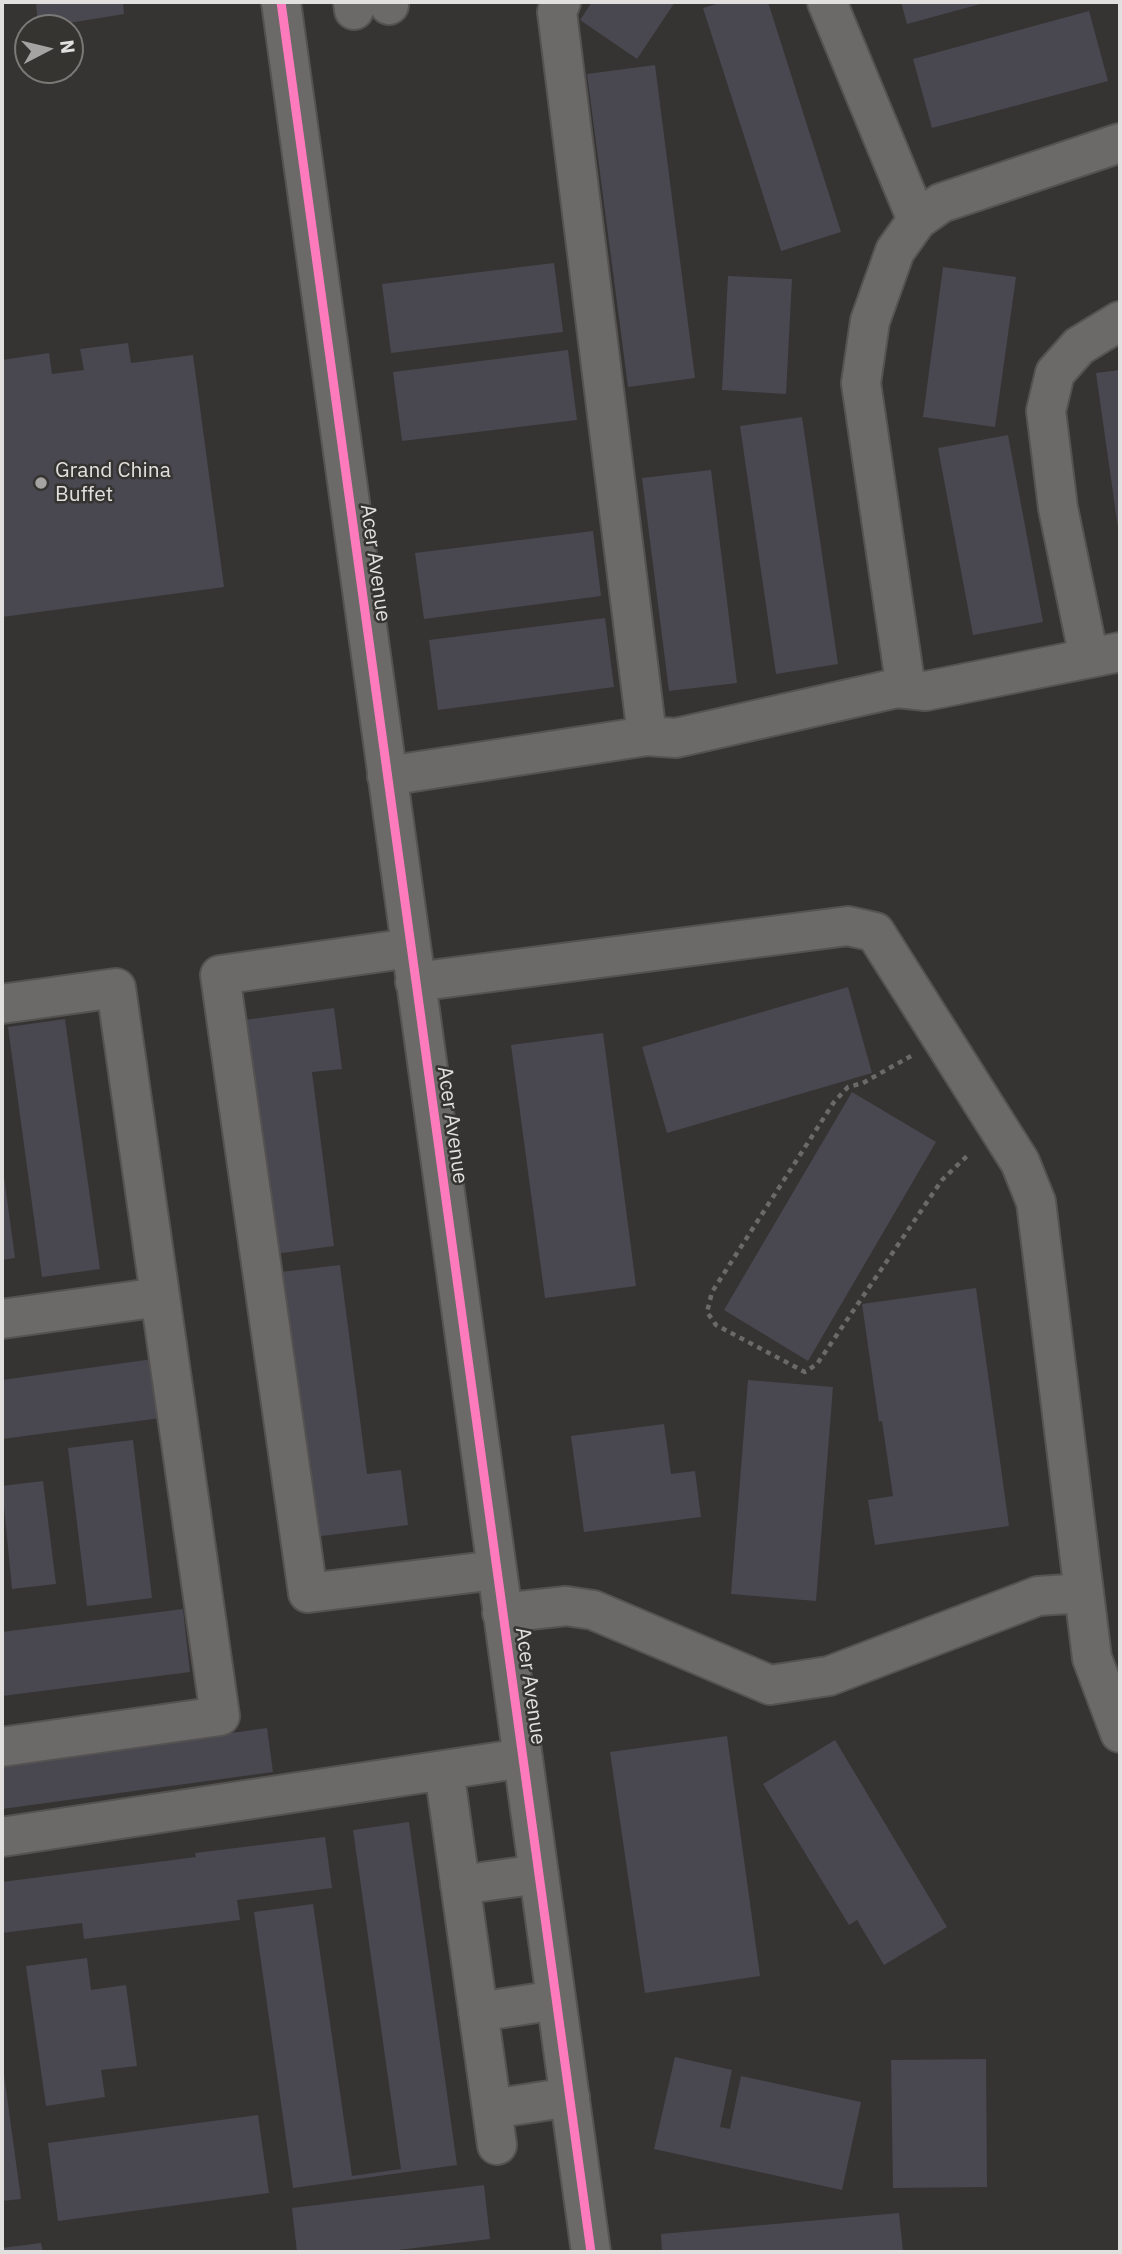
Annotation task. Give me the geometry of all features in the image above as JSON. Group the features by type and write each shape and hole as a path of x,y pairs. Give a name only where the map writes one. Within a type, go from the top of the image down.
{"street":[{"name":"Acer Avenue","path":"281,2 591,2252"},
{"path":"561,2 557,12 647,736"},
{"path":"827,2 918,220"},
{"path":"906,689 861,383 870,321 895,251 918,220 941,203 1120,143"},
{"path":"387,776 647,736 676,738 897,688 926,691 1105,655 1058,508 1046,411 1055,373 1079,346 1120,321"},
{"path":"496,1570 308,1593 220,975 412,965 848,926 875,932 1020,1162 1035,1202 1092,1658 1120,1733"},
{"path":"2,1004 116,988 220,1716 2,1747"},
{"path":"2,1319 160,1297"},
{"path":"502,1613 566,1606 593,1611 770,1685 829,1676 1038,1596 1084,1593"},
{"path":"2,1837 523,1758"},
{"path":"444,1770 494,2127 570,2097"},
{"path":"460,1885 539,1874"},
{"path":"478,2012 556,2000"}],"path":[{"path":"942,1038 863,1083 848,1087 834,1102 712,1292 707,1312 716,1325 805,1372 817,1364 942,1180 997,1126"}],"building":[{"path":"36,2 123,2 124,14 84,21 84,14 37,14"},
{"path":"592,2 675,2 637,59 580,20"},
{"path":"723,2 768,2 841,232 781,251 703,8"},
{"path":"901,2 984,2 984,3 907,24"},
{"path":"1089,11 1108,81 932,128 913,59"},
{"path":"655,65 695,378 628,387 587,74"},
{"path":"554,263 563,332 391,353 382,284"},
{"path":"943,267 1016,277 995,427 923,417"},
{"path":"728,276 792,279 786,394 722,390"},
{"path":"128,343 131,363 193,355 224,587 2,617 2,360 49,353 52,374 84,370 80,349"},
{"path":"568,350 577,420 402,441 393,372"},
{"path":"1120,370 1120,535 1119,535 1096,373"},
{"path":"802,417 838,664 776,674 740,426"},
{"path":"1008,435 1043,622 973,635 938,448"},
{"path":"711,470 737,683 669,691 642,478"},
{"path":"593,531 601,596 424,619 415,553"},
{"path":"605,618 614,687 438,710 429,640"},
{"path":"848,987 872,1073 667,1133 642,1047"},
{"path":"334,1008 342,1069 312,1072 334,1246 275,1254 244,1020"},
{"path":"65,1019 100,1269 42,1277 8,1027"},
{"path":"603,1033 636,1286 545,1298 511,1045"},
{"path":"852,1092 936,1142 808,1361 724,1310"},
{"path":"2,1162 15,1258 2,1260"},
{"path":"340,1265 367,1474 401,1470 408,1525 314,1537 281,1272"},
{"path":"976,1288 1009,1526 875,1545 868,1500 893,1496 862,1304"},
{"path":"153,1359 161,1418 2,1439 2,1380"},
{"path":"748,1380 833,1387 816,1601 731,1594"},
{"path":"664,1424 671,1474 695,1471 701,1517 584,1532 571,1436"},
{"path":"133,1440 152,1598 87,1606 68,1448"},
{"path":"43,1481 56,1584 12,1589 2,1486"},
{"path":"183,1609 190,1672 2,1696 2,1632"},
{"path":"267,1728 273,1772 2,1809 2,1765"},
{"path":"727,1736 760,1976 645,1993 610,1752"},
{"path":"835,1740 947,1927 884,1965 857,1920 849,1925 763,1784"},
{"path":"409,1822 457,2165 293,2188 254,1912 313,1904 352,2176 401,2169 353,1830"},
{"path":"325,1837 332,1888 237,1900 240,1920 84,1939 82,1923 2,1933 2,1882"},
{"path":"87,1958 91,1990 126,1985 137,2066 101,2070 105,2097 46,2106 26,1966"},
{"path":"675,2057 732,2070 720,2127 730,2129 741,2076 861,2102 842,2190 654,2149"},
{"path":"986,2059 987,2187 893,2188 891,2060"},
{"path":"2,2060 21,2199 2,2201"},
{"path":"258,2115 269,2193 58,2221 48,2143"},
{"path":"484,2185 490,2239 381,2252 297,2252 292,2208"},
{"path":"899,2213 903,2252 662,2252 661,2234"},
{"path":"41,2243 43,2252 2,2252 2,2248"}],"cycle path":[{"path":"281,2 591,2252"}],"place":[{"name":"Grand China Buffet","path":"41,483"}]}
